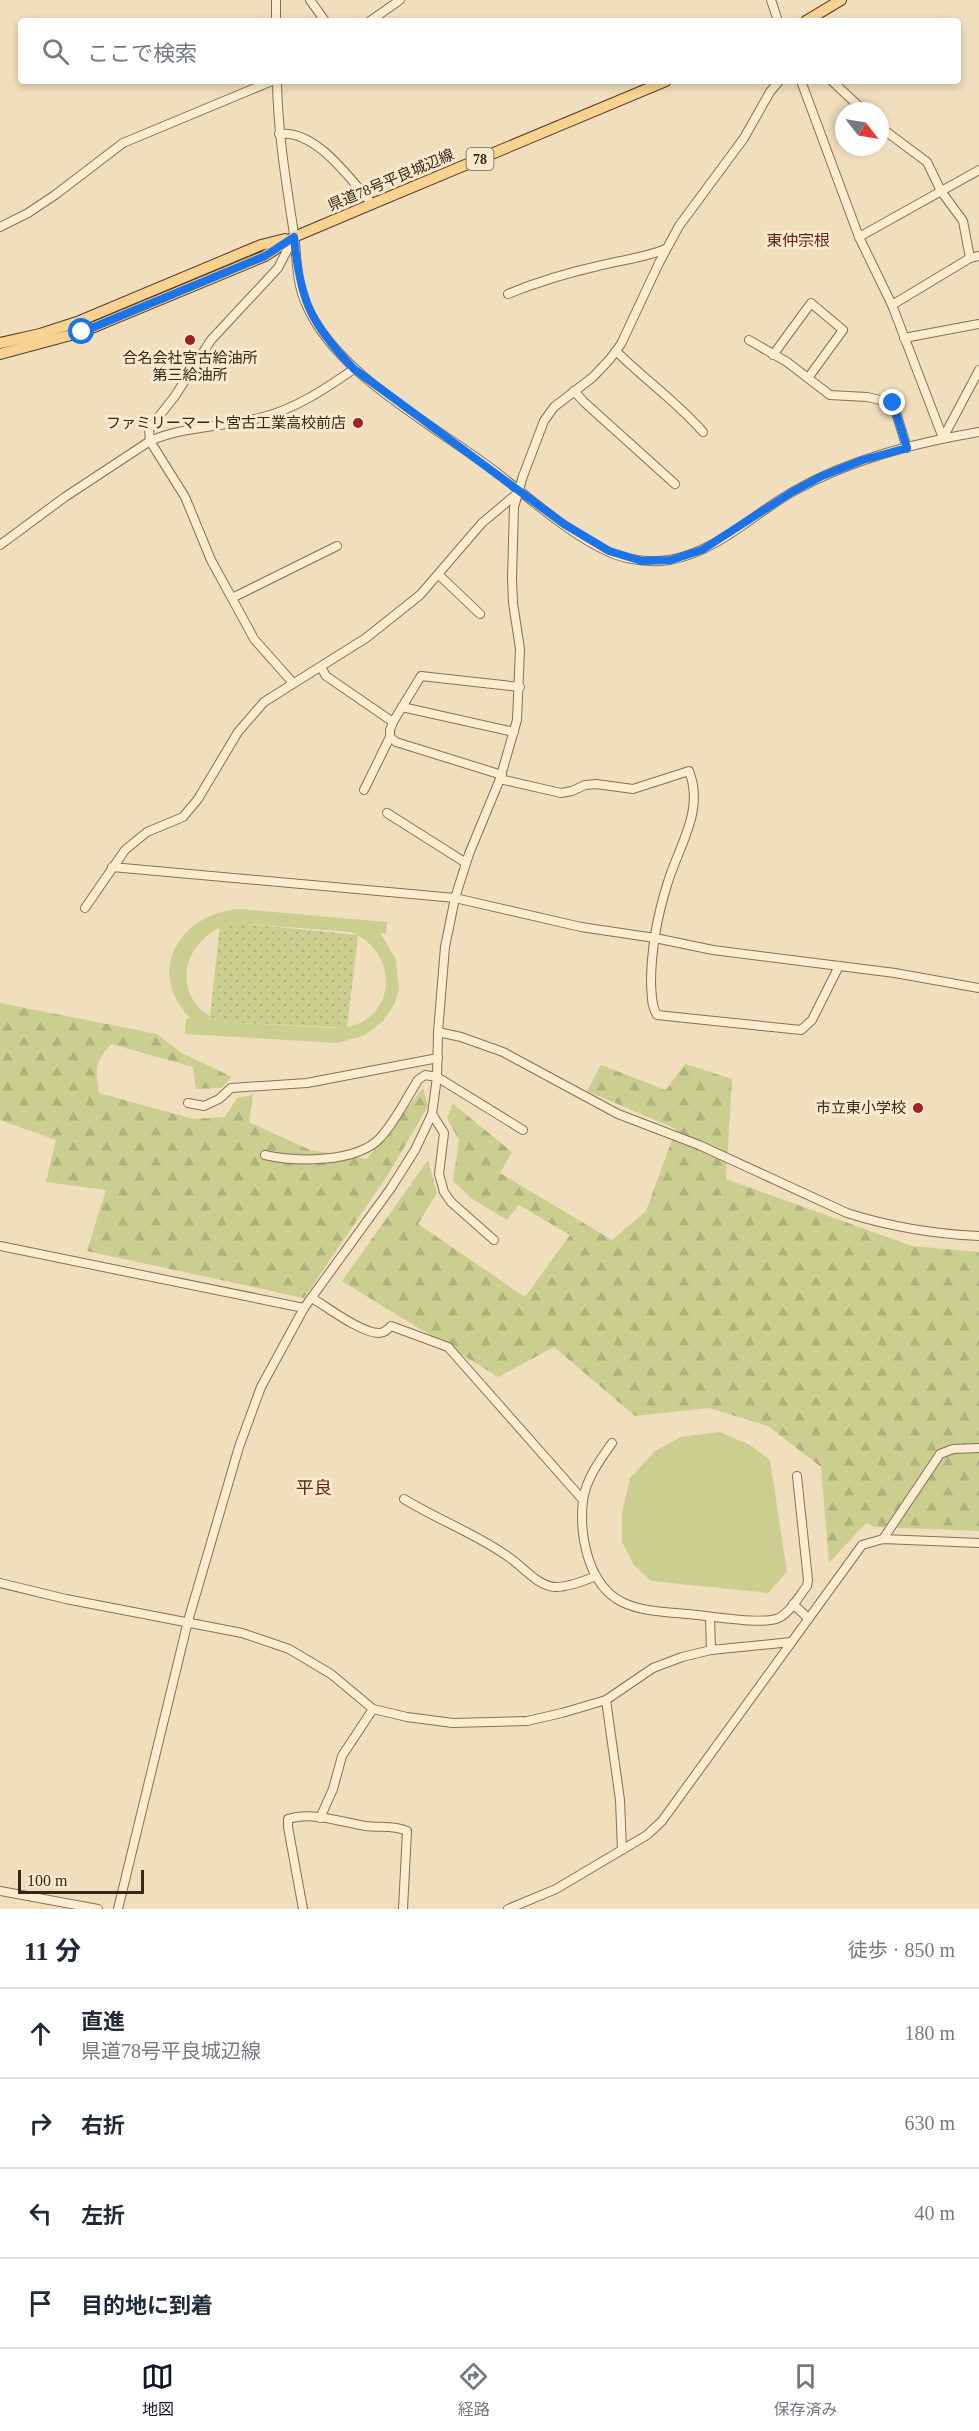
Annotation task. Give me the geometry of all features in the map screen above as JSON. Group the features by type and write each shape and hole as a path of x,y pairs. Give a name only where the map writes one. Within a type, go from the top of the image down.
{"main road":[{"path":"811,18 841,0"},
{"name":"県道78号平良城辺線","path":"0,343 40,334 77,322 261,245 294,237 659,84"},
{"name":"県道78号平良城辺線","path":"0,354 45,344 82,332 265,256 294,237"}],"street":[{"path":"276,0 276,18"},
{"path":"310,0 323,18"},
{"path":"374,18 400,0"},
{"path":"771,0 777,18"},
{"path":"0,227 28,213 55,195 123,142 265,84"},
{"path":"277,84 279,134 298,277 306,304 327,339 354,369 496,471 564,524 609,551 642,561 671,560 702,550 792,492 822,476 863,460 943,438 979,432"},
{"path":"118,1909 151,1765 188,1621 239,1447 261,1387 304,1308 392,1188 415,1150 432,1114 437,1077 445,947 466,863 501,777 514,732 520,687 520,649 513,603 514,507 523,476 544,421 554,407 593,377 616,351 639,309 659,263 690,210 744,138 777,84"},
{"path":"802,84 859,237 892,305 943,438"},
{"path":"835,84 854,102"},
{"path":"279,134 288,133 321,147 372,204"},
{"path":"889,134 927,162 941,192 963,221 974,257 892,305"},
{"path":"859,237 979,170"},
{"path":"293,683 255,639 211,560 185,497 150,441 150,429 175,396 211,339 278,268 294,237"},
{"path":"508,294 557,277 646,257 667,249"},
{"path":"773,355 811,303 843,330 808,378"},
{"path":"904,338 979,324"},
{"path":"749,340 787,362 830,395 867,397 893,403 907,448"},
{"path":"616,351 676,403 703,432"},
{"path":"0,545 65,497 150,441 164,435 201,427 260,418 321,392 354,369"},
{"path":"943,438 979,370"},
{"path":"574,391 675,483"},
{"path":"85,908 125,850 147,832 183,817 198,799 237,732 264,702 384,624 420,595 482,523 519,491"},
{"path":"232,598 337,546"},
{"path":"439,574 480,614"},
{"path":"321,667 326,676 393,722"},
{"path":"364,790 390,737 393,722 421,676 520,687"},
{"path":"402,707 514,732"},
{"path":"390,737 396,742 501,777 561,793 596,784 633,789 679,772 688,771 693,783 692,813 688,832 667,883 651,964 653,1009 657,1015 801,1030 812,1020 839,966"},
{"path":"387,813 466,863"},
{"path":"112,867 456,898 581,927 767,959 839,966 979,988"},
{"path":"438,1032 461,1037 503,1052 618,1114 699,1145 847,1213 882,1224 921,1232 979,1236"},
{"path":"188,1102 204,1106 219,1099 231,1088 307,1083 438,1058"},
{"path":"265,1155 311,1159 358,1153 371,1147 382,1137 418,1080 425,1075 437,1077 523,1130"},
{"path":"432,1114 444,1133 440,1174 444,1192 451,1202 494,1240"},
{"path":"0,1246 304,1308"},
{"path":"312,1298 358,1326 377,1333 382,1333 391,1326 448,1347 584,1500"},
{"path":"612,1443 598,1462 584,1500 585,1548 596,1576 611,1595 629,1605 710,1617 777,1619 793,1604 807,1586 808,1580 797,1476"},
{"path":"883,1539 940,1454 953,1449 979,1448"},
{"path":"404,1499 499,1550 545,1584 555,1587 581,1582 596,1576"},
{"path":"508,1909 556,1888 622,1850 662,1821 862,1545 883,1539 979,1543"},
{"path":"0,1583 66,1599 242,1633 289,1649 331,1674 373,1709 430,1720 486,1723 527,1721 606,1700 653,1668 682,1657 711,1650 791,1642"},
{"path":"793,1604 808,1618"},
{"path":"710,1617 711,1650"},
{"path":"606,1700 620,1800 622,1850"},
{"path":"320,1818 333,1789 342,1756 373,1709"},
{"path":"303,1909 288,1819 320,1818 366,1826 400,1828 407,1831 403,1909"},
{"path":"0,1892 98,1909"}],"green space":[{"path":"240,909 387,922 386,934 380,933 396,959 399,989 394,1005 383,1021 365,1035 338,1043 185,1034 186,1019 190,1018 177,1000 170,982 170,964 176,947 186,933 201,921 219,913","holes":["235,923 351,932 364,939 375,950 386,975 381,1002 373,1014 360,1023 333,1028 221,1022 200,1009 189,990 186,977 193,952 210,933 222,927"]},
{"path":"235,923 358,935 347,1028 221,1022 210,1016 220,925"},
{"path":"0,1003 157,1034 180,1052 232,1077 221,1088 196,1089 193,1067 111,1044 99,1061 97,1078 99,1093 193,1119 225,1117 237,1098 253,1095 249,1122 310,1150 367,1159 423,1088 428,1106 389,1173 304,1298 87,1251 106,1190 46,1182 56,1140 0,1120"},
{"path":"685,1064 732,1079 726,1179 912,1246 979,1252 979,1531 875,1527 866,1523 829,1563 821,1467 768,1426 709,1408 635,1416 554,1347 498,1377 342,1281 428,1160 437,1193 418,1224 525,1297 570,1235 519,1205 507,1220 471,1198 453,1181 459,1140 447,1118 453,1104 512,1152 500,1173 612,1240 646,1211 676,1129 587,1091 601,1065 666,1090"},
{"path":"720,1432 750,1445 770,1460 787,1572 768,1593 651,1581 634,1565 622,1542 622,1513 630,1478 655,1451 681,1437"}],"place":[{"name":"合名会社宮古給油所 第三給油所","path":"190,340"},
{"name":"ファミリーマート宮古工業高校前店","path":"358,423"},
{"name":"市立東小学校","path":"918,1108"}],"district":[{"name":"東仲宗根","path":"798,240"},
{"name":"平良","path":"314,1488"}],"route":[{"path":"82,332 265,256 294,237 298,277 306,304 327,339 354,369 496,471 564,524 609,551 642,561 671,560 702,550 792,492 822,476 863,460 907,448 893,403"}]}
